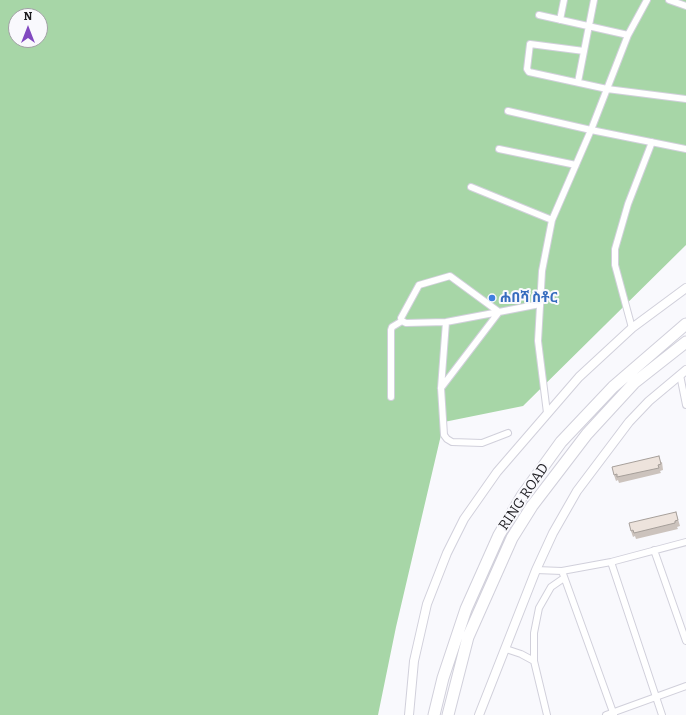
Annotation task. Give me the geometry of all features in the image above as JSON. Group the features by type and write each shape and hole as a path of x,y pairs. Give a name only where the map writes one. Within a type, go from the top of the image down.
{"highway":[{"name":"RING ROAD","path":"434,715 443,678 466,609 499,534 522,496 561,442 613,387 686,324"},
{"name":"RING ROAD","path":"448,715 468,638 512,538 532,506 587,434 634,383 686,342"}],"main road":[{"path":"409,715 419,638 431,591 447,553 464,519 488,484 579,377 632,328 686,288"},
{"path":"479,715 552,533 602,456 649,401 683,372"}],"street":[{"path":"560,20 564,0"},
{"path":"578,82 594,0"},
{"path":"547,413 538,341 542,271 552,220 591,130 628,35 647,0"},
{"path":"669,0 686,6"},
{"path":"539,15 628,35"},
{"path":"584,51 533,43 529,46 526,66 529,72 607,89 686,99"},
{"path":"508,111 591,130 686,149"},
{"path":"632,328 615,265 615,249 628,204 652,142"},
{"path":"499,149 576,165"},
{"path":"471,187 552,220"},
{"path":"402,321 401,318 419,284 450,276 499,312"},
{"path":"402,321 406,323 446,322 540,304"},
{"path":"441,388 499,312"},
{"path":"391,397 391,330 392,327 402,321"},
{"path":"446,322 441,388 444,435 452,442 482,443 508,433"},
{"path":"683,372 685,401"},
{"path":"536,570 563,574 686,542"},
{"path":"654,550 686,641"},
{"path":"611,562 662,715"},
{"path":"547,715 534,661 534,633 539,608 551,587 563,574"},
{"path":"563,574 613,714"},
{"path":"506,650 521,654 534,661"},
{"path":"606,715 613,714 686,686"}],"green space":[{"path":"0,0 686,0 686,245 523,406 444,422 396,627 378,715 0,715"}],"building":[{"path":"659,456 661,464 658,465 659,468 617,477 617,474 614,475 612,467"},
{"path":"676,512 678,520 675,521 675,523 634,533 633,530 631,531 629,523"}],"place":[{"name":"ሐበሻ ስቶር","path":"492,298"}]}
